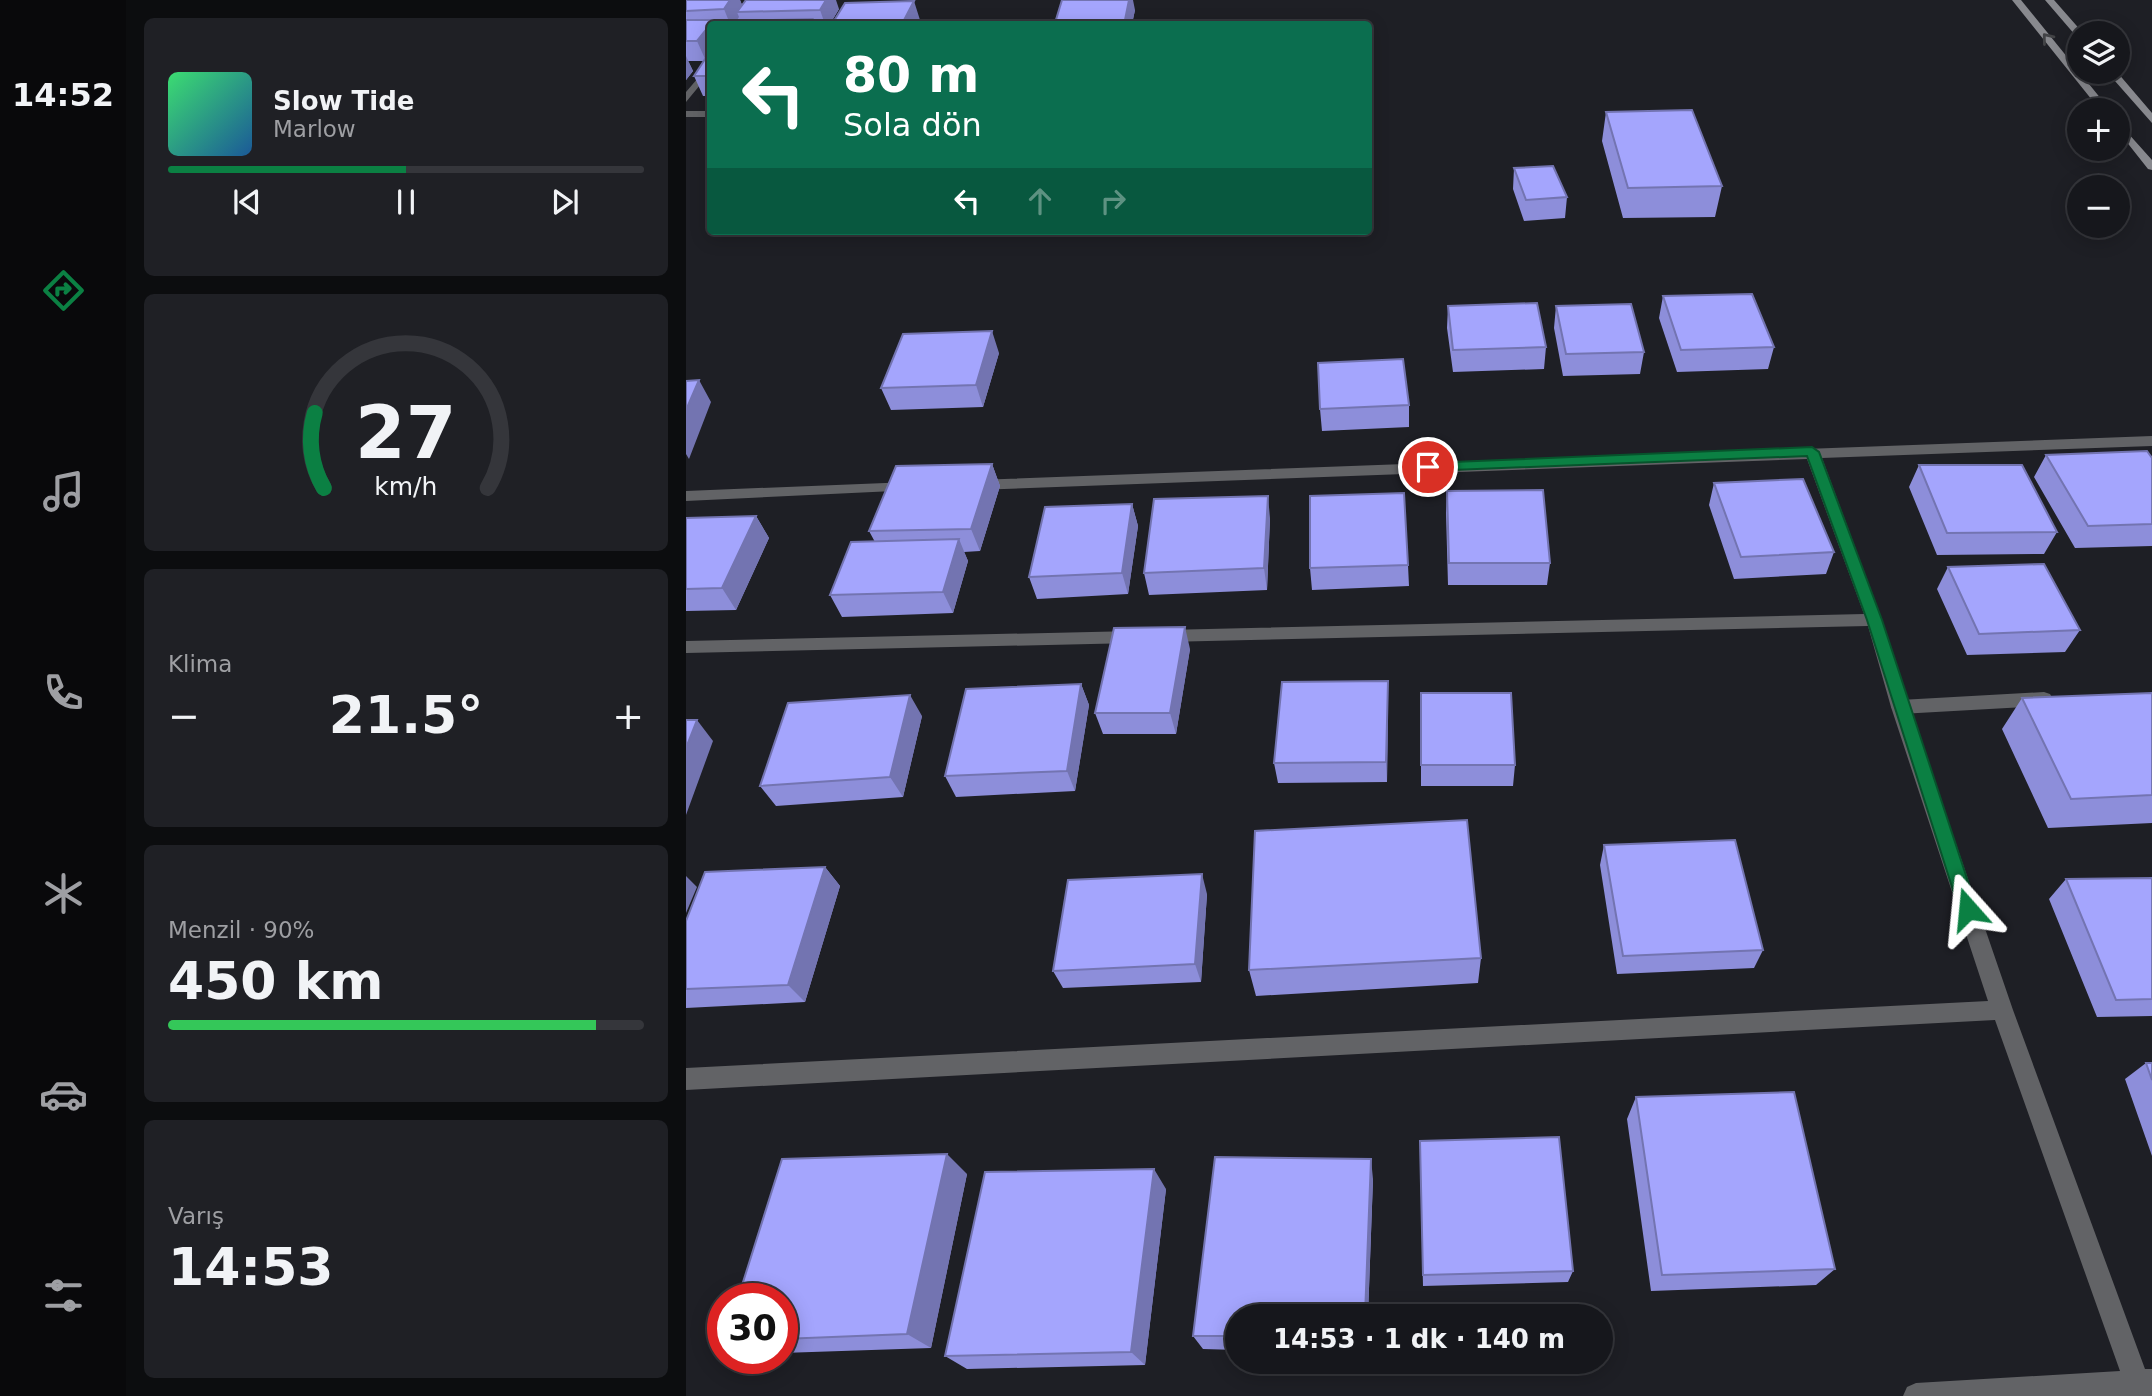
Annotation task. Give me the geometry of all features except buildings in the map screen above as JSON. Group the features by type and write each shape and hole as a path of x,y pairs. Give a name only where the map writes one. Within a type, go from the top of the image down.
{"street":[{"path":"2016,0 2095,98"},
{"path":"2049,0 2068,21"},
{"path":"686,99 707,71"},
{"path":"2122,84 2152,120"},
{"path":"686,114 707,114"},
{"path":"2130,140 2152,167"},
{"path":"964,485 2152,441"},
{"path":"1812,452 1874,620 1900,707 2001,1010 2143,1387 1916,1396"},
{"path":"686,496 922,487"},
{"path":"686,647 1874,620"},
{"path":"1900,707 2059,699"},
{"path":"686,1079 2001,1010"}],"route":[{"path":"1428,467 1812,452 1874,620 1900,707 1968,909"}]}
